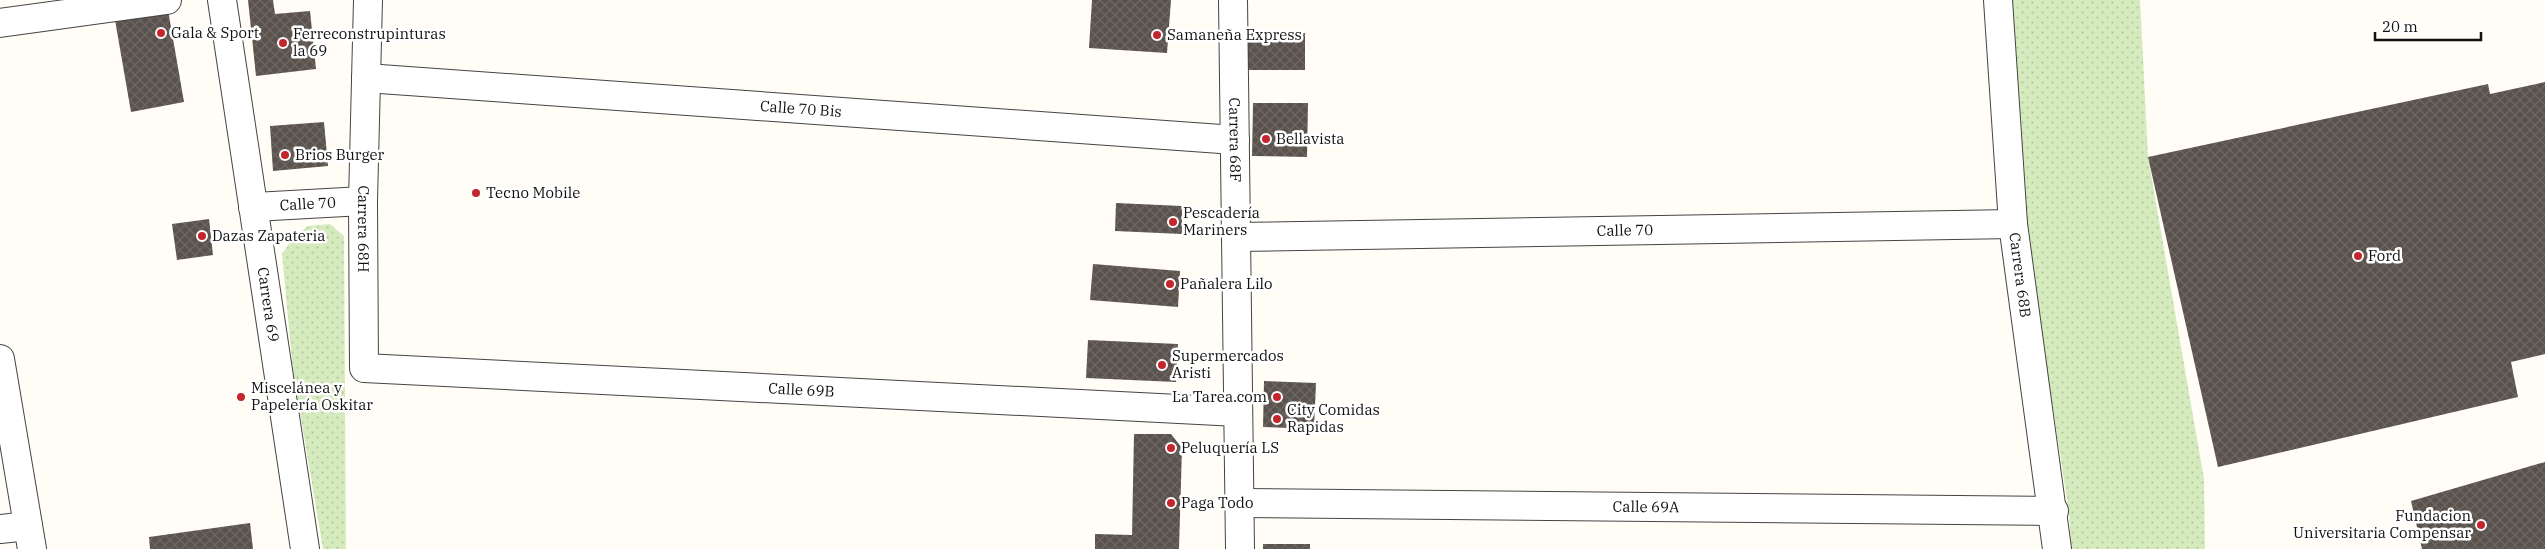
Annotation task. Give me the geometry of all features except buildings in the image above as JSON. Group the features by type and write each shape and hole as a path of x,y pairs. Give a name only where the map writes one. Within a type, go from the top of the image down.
{"street":[{"path":"0,23 167,0"},
{"name":"Carrera 69","path":"222,0 305,549"},
{"name":"Carrera 68H","path":"364,368 362,201 368,0"},
{"name":"Carrera 68F","path":"1233,0 1240,549"},
{"name":"Carrera 68B","path":"1998,0 2013,224 2058,549"},
{"name":"Calle 70 Bis","path":"366,78 1235,140"},
{"name":"Calle 70","path":"253,206 362,201"},
{"name":"Calle 70","path":"1236,237 2013,224"},
{"path":"0,359 30,537 0,530"},
{"name":"Calle 69B","path":"364,368 1238,412"},
{"name":"Calle 69A","path":"1240,503 2054,511"}],"green space":[{"path":"2009,0 2140,0 2148,157 2204,479 2205,549 2071,549 2069,512 2024,222"},
{"path":"330,224 344,236 346,549 323,549 293,370 282,254 294,237 308,226"}],"place":[{"name":"Gala & Sport","path":"161,33"},
{"name":"Samaneña Express","path":"1157,35"},
{"name":"Ferreconstrupinturas la 69","path":"283,43"},
{"name":"Bellavista","path":"1266,139"},
{"name":"Brios Burger","path":"285,155"},
{"name":"Tecno Mobile","path":"476,193"},
{"name":"Pescadería Mariners","path":"1173,222"},
{"name":"Dazas Zapateria","path":"202,236"},
{"name":"Ford","path":"2358,256"},
{"name":"Pañalera Lilo","path":"1170,284"},
{"name":"Supermercados Aristi","path":"1162,365"},
{"name":"Miscelánea y Papelería Oskitar","path":"241,397"},
{"name":"La Tarea.com","path":"1277,397"},
{"name":"City Comidas Rapidas","path":"1277,419"},
{"name":"Peluquería LS","path":"1171,448"},
{"name":"Paga Todo","path":"1171,503"},
{"name":"Fundacion Universitaria Compensar","path":"2481,525"}]}
